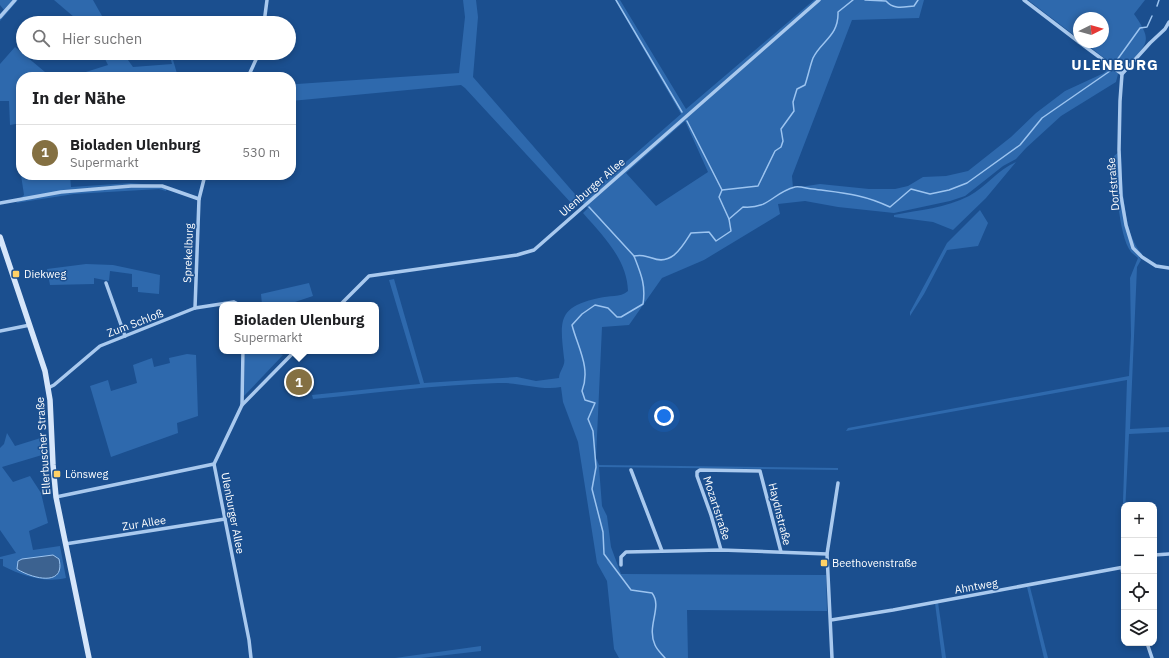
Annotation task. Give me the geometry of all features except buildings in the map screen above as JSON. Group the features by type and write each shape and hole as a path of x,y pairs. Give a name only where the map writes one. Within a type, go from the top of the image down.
{"main road":[{"name":"Ellerbuscher Straße","path":"0,237 16,290 30,326 48,388 56,497 89,658"}],"street":[{"path":"0,17 15,0"},
{"path":"265,16 267,0"},
{"name":"Ulenburger Allee","path":"343,302 369,276 517,255 534,250 819,0"},
{"path":"1024,0 1073,37"},
{"path":"1087,48 1122,74 1165,29 1169,22"},
{"path":"250,72 256,60"},
{"name":"Dorfstraße","path":"1122,74 1119,168 1121,196 1126,225 1133,248 1142,257 1156,266 1169,268"},
{"name":"Sprekelburg","path":"195,308 199,199 204,180"},
{"path":"0,203 61,192 131,186 162,186 199,199"},
{"path":"106,283 125,336"},
{"name":"Zum Schloß","path":"48,388 54,385 100,346 195,308 219,304"},
{"path":"0,331 30,326"},
{"path":"242,405 243,354"},
{"name":"Ulenburger Allee","path":"251,658 249,640 214,464 242,405 292,354"},
{"path":"56,497 214,464"},
{"path":"631,470 662,551"},
{"name":"Haydnstraße","path":"697,472 700,470 760,471 781,552"},
{"name":"Mozartstraße","path":"697,472 721,550"},
{"path":"832,658 827,554 838,483"},
{"name":"Zur Allee","path":"65,544 225,519"},
{"path":"621,565 622,557 626,552 721,550 827,554"},
{"path":"1157,555 1169,554"},
{"name":"Ahntweg","path":"831,620 893,610 1121,567"},
{"path":"1147,646 1152,658"}],"shaded area":[{"path":"0,0 18,0 0,21 0,14 4,10 0,5"},
{"path":"54,0 93,0 102,16 73,16"},
{"path":"463,0 476,0 478,17 473,77 581,201 573,205 461,85 296,101 296,84 459,73 465,17"},
{"path":"615,0 620,0 686,109 814,0 924,0 919,18 852,20 792,176 793,188 820,184 869,189 895,189 908,186 923,177 946,176 968,171 1011,137 1036,113 1065,91 1104,73 1111,63 1091,48 1109,48 1109,12 1073,12 1073,34 1028,0 1145,0 1134,14 1144,31 1146,37 1145,42 1139,53 1126,67 1117,67 1118,74 1116,82 1061,116 1016,159 1003,166 965,196 950,201 894,213 838,207 805,201 778,204 780,214 704,260 662,278 629,325 602,327 596,458 599,465 838,468 838,470 599,467 602,506 607,516 611,547 621,574 826,575 827,611 687,610 688,658 619,658 614,649 607,581 597,563 578,442 563,402 561,387 546,388 506,383 475,384 429,387 313,399 312,395 420,384 389,280 394,279 424,383 517,377 536,381 559,378 564,361 562,325 568,311 585,302 603,297 622,295 628,291 627,279 619,258 606,239 583,213 588,208 581,201 681,114","holes":["685,121 708,172 656,206 626,173"]},
{"path":"15,47 16,60 31,60 45,72 16,72 16,124 10,125 9,101 0,101 0,64"},
{"path":"106,60 128,60 133,67 172,64 171,60 173,60 177,72 86,72 108,65"},
{"path":"1121,150 1124,205 1127,220 1135,245 1142,254 1139,257 1141,260 1137,267 1130,429 1169,427 1169,432 1129,434 1126,502 1123,502 1127,380 846,431 848,428 1129,376 1131,336 1130,278 1138,258 1131,252 1123,233 1120,220 1114,156"},
{"path":"1016,162 986,198 953,230 933,222 894,217 894,215 932,208 969,196 1003,169"},
{"path":"22,180 70,180 71,187 130,183 167,186 166,191 159,189 74,194 16,203 24,195"},
{"path":"980,210 988,223 978,246 947,250 924,294 910,316 910,312 947,243"},
{"path":"86,264 113,265 160,275 159,294 138,292 138,287 132,287 132,274 110,271 109,281 94,278 94,284 50,285 47,269"},
{"path":"309,283 313,296 295,302 262,302 261,294"},
{"path":"187,354 196,355 198,416 177,423 178,433 111,457 90,386 108,380 111,391 137,383 133,365 152,358 154,367 170,363 169,358"},
{"path":"245,354 283,355 244,396"},
{"path":"7,433 15,446 47,436 48,450 42,451 42,455 2,467 13,482 30,476 41,493 48,523 29,531 33,550 60,546 66,578 50,580 26,576 3,566 3,559 0,559 0,557 16,553 0,530 0,448 4,444"},
{"path":"53,555 59,559 60,568 57,574 52,577 38,577 17,569 18,561 22,559"},
{"path":"1027,587 1030,587 1048,658 1044,658"},
{"path":"938,602 946,658 942,658 935,603"},
{"path":"481,646 481,651 421,658 395,658"}],"waterway":[{"path":"616,0 682,112"},
{"path":"665,658 656,647 653,638 652,631 656,604 655,598 652,593 631,590 604,554 603,532 592,489 596,467 593,431 588,419 595,403 585,400 582,391 585,374 583,358 572,325 582,314 595,305 608,308 617,317 621,317 643,304 644,291 641,274 634,256 643,256 659,260 665,259 676,254 691,233 709,232 716,241 731,231 729,219 719,197 722,190 758,186 775,151 781,147 783,141 781,129 794,111 793,102 797,89 805,85 816,52 833,33 838,20 838,12 853,0"},
{"path":"865,0 886,1 895,7 914,6 918,0"},
{"path":"1157,6 1159,0"},
{"path":"1117,60 1140,28 1147,27 1152,16"},
{"path":"729,219 743,207 759,206 781,193 795,187 853,195 871,199 890,207 911,189 930,194 949,190 967,183 1020,145 1042,118 1110,71"},
{"path":"687,121 722,190"},
{"path":"589,207 634,256"}],"place":[{"name":"Diekweg","path":"16,274"},
{"name":"Bioladen Ulenburg","path":"299,382"},
{"name":"Lönsweg","path":"57,474"},
{"name":"Beethovenstraße","path":"824,563"}],"district":[{"name":"ULENBURG","path":"1115,64"}]}
